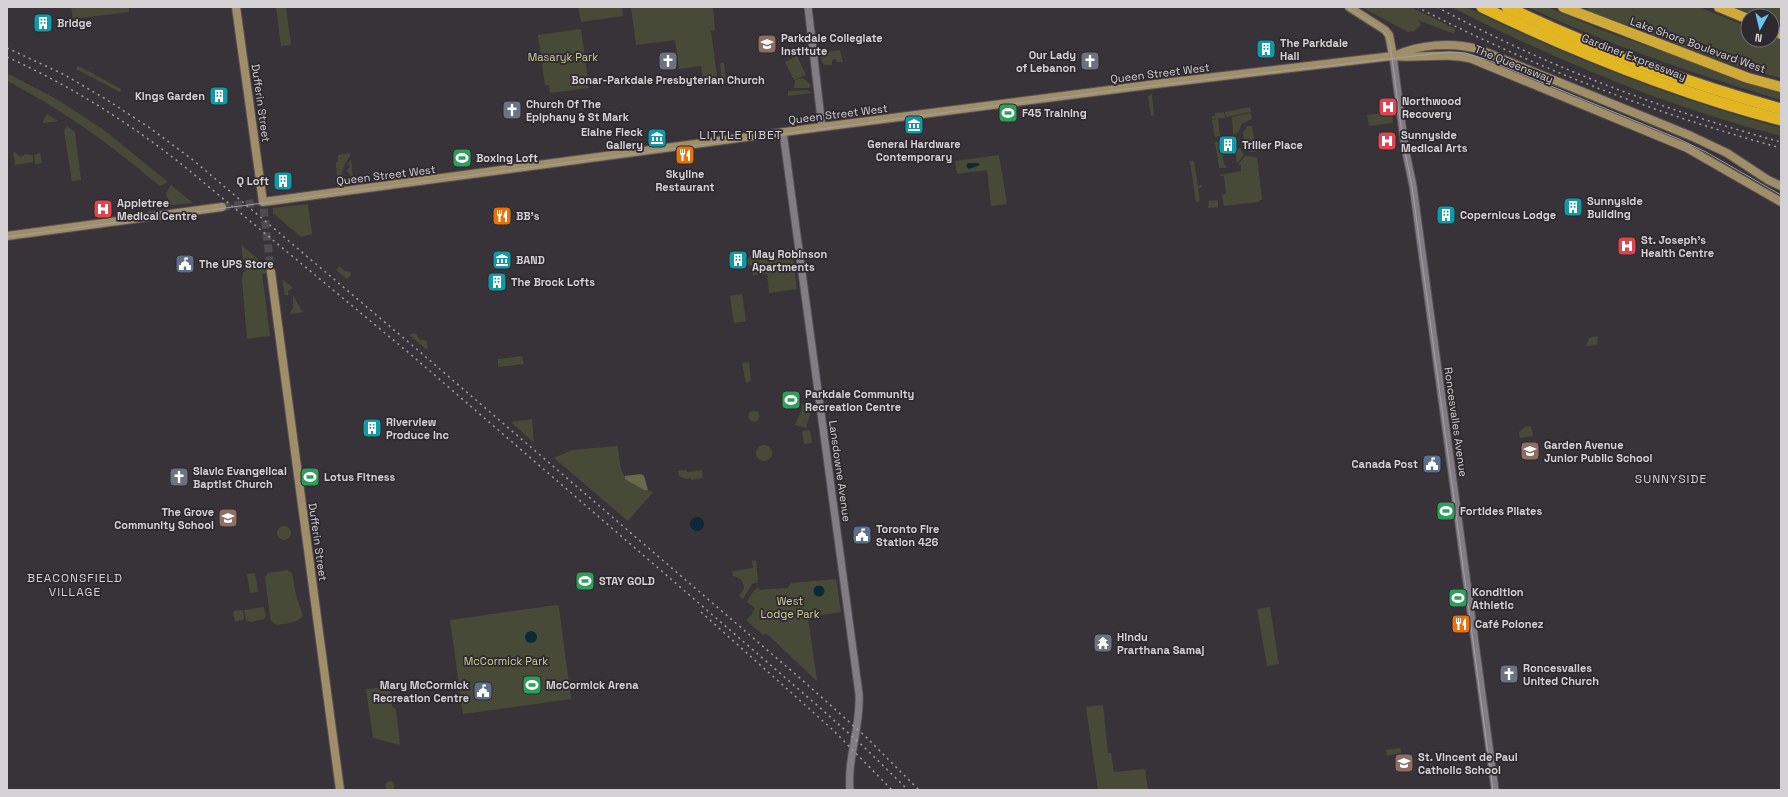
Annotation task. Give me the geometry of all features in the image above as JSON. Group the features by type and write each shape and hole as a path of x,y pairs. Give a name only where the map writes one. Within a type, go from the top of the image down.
{"highway":[{"name":"Gardiner Expressway","path":"1482,7 1612,65 1680,89 1781,120"},
{"name":"Gardiner Expressway","path":"1507,7 1575,38 1631,60 1726,93 1781,109"},
{"name":"Lake Shore Boulevard West","path":"1562,7 1748,78 1781,87"},
{"path":"1719,7 1740,15"}],"main road":[{"name":"Dufferin Street","path":"236,7 263,202"},
{"path":"1350,7 1387,32 1393,56"},
{"name":"The Queensway","path":"1393,56 1409,50 1434,46 1464,46 1478,50 1691,136 1729,154 1768,180 1781,186"},
{"name":"The Queensway","path":"1393,56 1406,57 1441,54 1472,59 1687,148 1781,202"},
{"name":"Queen Street West","path":"263,202 783,132 1164,83 1393,56"},
{"path":"7,236 222,207"},
{"name":"Dufferin Street","path":"271,272 340,790"}],"street":[{"path":"808,7 822,127"},
{"name":"Roncesvalles Avenue","path":"1393,56 1405,148 1413,186 1494,790"},
{"name":"Lansdowne Avenue","path":"783,132 859,694 858,719 849,773 850,790"}],"green space":[{"path":"71,7 129,7 129,12 73,19"},
{"path":"276,7 286,7 291,45 281,46"},
{"path":"578,7 622,7 623,16 581,22"},
{"path":"631,7 713,7 715,30 711,31 718,84 704,85 701,66 679,69 675,40 636,45"},
{"path":"1361,7 1411,7 1455,29 1454,34 1418,20 1421,25 1414,31 1408,32"},
{"path":"1451,7 1466,7 1542,43 1660,90 1781,128 1781,136 1696,111 1613,80 1491,27"},
{"path":"1527,7 1547,7 1602,30 1748,82 1781,91 1781,100 1652,58 1589,34"},
{"path":"1586,7 1699,7 1740,24 1740,48 1780,48 1781,40 1781,78 1745,69 1592,13"},
{"path":"1734,7 1781,7 1781,24 1780,8 1740,8 1740,9"},
{"name":"Masaryk Park","path":"581,29 589,88 550,93 549,85 545,85 538,35"},
{"path":"840,50 843,62 837,62 836,59 832,60 832,65 825,65 822,62 821,55 823,52"},
{"path":"797,56 806,75 794,80 785,62"},
{"path":"720,63 724,63 726,83 722,83"},
{"path":"78,66 94,74 96,77 97,76 121,89 120,92 76,69"},
{"path":"7,73 58,100 104,130 168,182 160,186 123,156 68,116 7,81"},
{"path":"803,78 811,85 810,88 794,88 795,80"},
{"path":"808,90 812,93 788,96 788,91"},
{"path":"1154,93 1152,95 1154,115 1151,116 1148,96"},
{"path":"1250,107 1251,112 1226,117 1225,112"},
{"path":"1224,112 1225,118 1212,119 1212,116 1215,116 1215,113"},
{"path":"1392,112 1393,123 1369,126 1367,115"},
{"path":"1251,113 1252,119 1242,124 1238,133 1233,134 1232,117"},
{"path":"47,114 58,121 42,123"},
{"path":"1218,119 1220,136 1215,137 1212,120"},
{"path":"67,126 75,132 81,180 72,181 64,131"},
{"path":"1247,126 1252,126 1256,152 1250,152 1245,148 1243,133"},
{"path":"1215,142 1221,142 1224,165 1226,165 1226,168 1219,168"},
{"path":"1240,148 1244,155 1237,164 1235,149"},
{"path":"15,152 20,157 26,154 33,155 33,162 15,165 13,153"},
{"path":"40,153 42,163 35,164 34,155"},
{"path":"350,153 350,156 344,166 340,181 337,179 336,162 338,162 338,155"},
{"path":"999,155 1007,204 991,206 987,170 957,174 955,161"},
{"path":"1245,156 1257,157 1262,199 1258,202 1224,206 1222,195 1226,194 1224,176 1220,175 1241,171 1241,165 1238,165"},
{"path":"351,159 353,179 349,182 343,177 350,178 350,174 346,171 350,167 348,164"},
{"path":"1190,161 1194,161 1198,186 1202,185 1202,187 1198,188 1200,201 1196,202"},
{"path":"171,185 193,203 170,205 166,193"},
{"path":"1218,200 1218,207 1208,208 1209,201"},
{"path":"308,204 312,234 301,237 273,213 273,208"},
{"path":"241,245 274,272 262,274 270,336 247,339 242,281 243,272 245,272"},
{"path":"792,249 797,289 769,293 767,274 753,275 751,265 745,265 745,259 749,258 752,253"},
{"path":"340,266 344,271 350,272 351,275 347,279 336,270"},
{"path":"282,279 293,288 288,291 288,295 285,295"},
{"path":"742,294 746,321 734,323 730,296"},
{"path":"293,295 302,311 305,312 289,314 293,308"},
{"path":"415,333 420,340 426,340 428,348 426,349 409,335"},
{"path":"1598,336 1597,345 1586,346 1589,338"},
{"path":"522,356 524,364 498,367 498,359"},
{"path":"749,362 751,381 746,383 742,363"},
{"path":"801,404 813,408 810,411 811,412 806,428 795,425 802,409"},
{"path":"754,410 758,412 760,416 758,420 754,422 750,420 748,416 750,412"},
{"path":"532,419 534,443 511,422"},
{"path":"1531,426 1533,436 1520,438 1519,432 1525,427"},
{"path":"810,430 812,443 804,444 802,431"},
{"path":"761,445 767,445 772,450 770,459 767,461 761,461 756,456 756,450"},
{"path":"618,446 620,465 625,477 629,481 653,492 628,521 554,458 572,450"},
{"path":"687,470 687,472 702,470 703,478 691,480 691,478 686,479 679,476 678,471"},
{"path":"641,474 644,476 648,490 644,490 625,479 625,476"},
{"path":"284,526 289,528 291,533 289,538 284,540 279,538 277,533 279,528"},
{"path":"756,560 758,582 752,584 743,599 739,596 744,589 743,584 740,579 733,576 732,571 753,568 752,561"},
{"path":"287,570 292,573 296,595 303,616 294,622 277,625 271,621 270,617 265,577 268,573"},
{"path":"255,573 258,592 250,593 247,574"},
{"name":"West Lodge Park","path":"836,579 841,612 808,617 817,681 766,633 763,635 746,620 753,614 752,612 755,608 747,602 754,590 759,587 759,590 788,588 791,583"},
{"name":"McCormick Park","path":"557,605 559,608 571,699 463,714 450,620"},
{"path":"264,607 266,616 264,619 251,622 246,620 244,610"},
{"path":"1270,607 1279,664 1267,666 1257,609"},
{"path":"243,610 244,619 235,622 233,611"},
{"path":"389,687 392,706 396,710 400,745 373,738 366,689"},
{"path":"1103,705 1108,753 1111,753 1114,772 1145,769 1148,790 1098,790 1086,707"},
{"path":"1400,748 1401,753 1387,756 1386,750"},
{"path":"388,782 392,782 394,786 392,790 388,790 386,788 386,784"}],"water":[{"path":"968,163 978,163 980,165 969,169 966,166"},
{"path":"697,517 702,519 704,524 702,529 697,531 692,529 690,524 692,519"},
{"path":"817,586 821,586 823,587 823,595 817,596 814,593 814,589"},
{"path":"533,631 536,632 536,642 529,643 526,642 525,635 526,632"}],"tunnel":[{"path":"222,207 263,202 271,272"}],"tram line":[{"path":"1347,7 1378,26 1387,36 1390,43 1403,142 1412,186 1493,790"},
{"path":"7,237 1142,87 1449,52 1465,53 1488,60 1679,139 1706,152 1781,195"}],"railway":[{"path":"1417,7 1505,50 1596,87 1688,120 1781,148"},
{"path":"1437,7 1520,48 1605,85 1693,116 1781,142"},
{"path":"7,48 63,74 104,98 150,128 193,160 413,346 801,679 865,736 919,790"},
{"path":"7,57 54,80 99,106 143,135 185,167 409,353 818,706 863,746 908,790"},
{"path":"701,612 833,730 892,790"}],"place":[{"name":"Bridge","path":"43,23"},
{"name":"Parkdale Collegiate Institute","path":"767,44"},
{"name":"The Parkdale Hall","path":"1266,49"},
{"name":"Bonar-Parkdale Presbyterian Church","path":"668,61"},
{"name":"Our Lady of Lebanon","path":"1090,61"},
{"name":"Kings Garden","path":"219,96"},
{"name":"Northwood Recovery","path":"1388,107"},
{"name":"Church Of The Epiphany & St Mark","path":"512,110"},
{"name":"F45 Training","path":"1008,113"},
{"name":"General Hardware Contemporary","path":"914,125"},
{"name":"Elaine Fleck Gallery","path":"657,138"},
{"name":"Sunnyside Medical Arts","path":"1387,141"},
{"name":"Triller Place","path":"1228,145"},
{"name":"Skyline Restaurant","path":"685,155"},
{"name":"Boxing Loft","path":"462,158"},
{"name":"Q Loft","path":"283,181"},
{"name":"Sunnyside Building","path":"1573,207"},
{"name":"Appletree Medical Centre","path":"103,209"},
{"name":"Copernicus Lodge","path":"1446,215"},
{"name":"BB's","path":"502,216"},
{"name":"St. Joseph's Health Centre","path":"1627,246"},
{"name":"BAND","path":"502,260"},
{"name":"May Robinson Apartments","path":"738,260"},
{"name":"The UPS Store","path":"185,264"},
{"name":"The Brock Lofts","path":"497,282"},
{"name":"Parkdale Community Recreation Centre","path":"791,400"},
{"name":"Riverview Produce Inc","path":"372,428"},
{"name":"Garden Avenue Junior Public School","path":"1530,451"},
{"name":"Canada Post","path":"1432,464"},
{"name":"Slavic Evangelical Baptist Church","path":"179,477"},
{"name":"Lotus Fitness","path":"310,477"},
{"name":"Fortides Pilates","path":"1446,511"},
{"name":"The Grove Community School","path":"228,518"},
{"name":"Toronto Fire Station 426","path":"862,535"},
{"name":"STAY GOLD","path":"585,581"},
{"name":"Kondition Athletic","path":"1458,598"},
{"name":"Café Polonez","path":"1461,624"},
{"name":"Hindu Prarthana Samaj","path":"1103,643"},
{"name":"Roncesvalles United Church","path":"1509,674"},
{"name":"McCormick Arena","path":"532,685"},
{"name":"Mary McCormick Recreation Centre","path":"483,691"},
{"name":"St. Vincent de Paul Catholic School","path":"1404,763"}],"district":[{"name":"LITTLE TIBET","path":"741,135"},
{"name":"SUNNYSIDE","path":"1671,479"},
{"name":"BEACONSFIELD VILLAGE","path":"75,585"}]}
